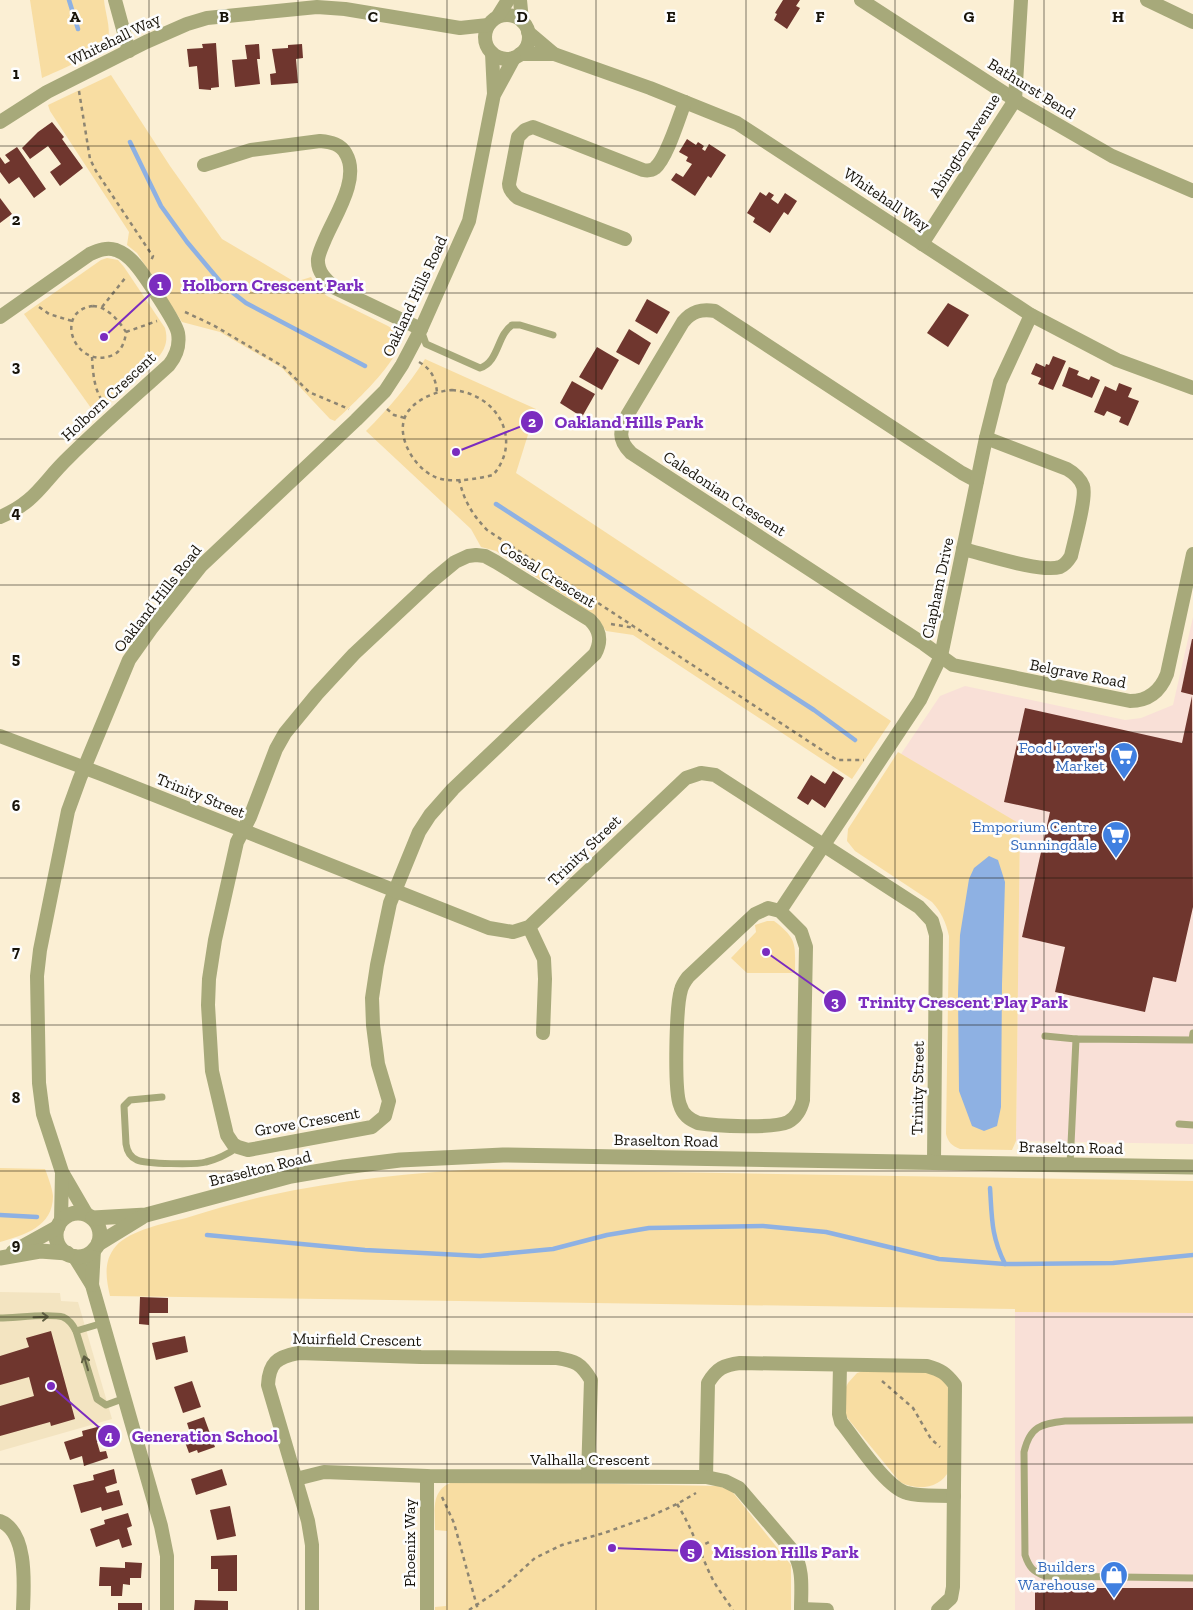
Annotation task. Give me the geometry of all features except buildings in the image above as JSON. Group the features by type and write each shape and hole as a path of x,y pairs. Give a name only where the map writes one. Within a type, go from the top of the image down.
{"street":[{"path":"115,0 129,51"},
{"path":"508,0 485,32 489,48 501,58 517,56 528,44 520,0"},
{"name":"Bathurst Bend","path":"861,0 1015,100 1112,156 1193,191"},
{"name":"Abington Avenue","path":"922,244 1015,100 1021,0"},
{"path":"1147,0 1193,22"},
{"name":"Whitehall Way","path":"0,122 47,92 74,78 187,24 207,18 317,7 374,13 460,28 493,21"},
{"path":"493,21 512,16 525,26"},
{"name":"Whitehall Way","path":"525,26 554,54"},
{"name":"Whitehall Way","path":"460,28 489,48"},
{"name":"Oakland Hills Road","path":"90,1216 62,1172 43,1114 39,1082 37,976 48,908 68,811 84,767 129,660 151,629 201,566 385,391 408,355 469,221 494,94 489,48"},
{"name":"Whitehall Way","path":"517,56 554,54 686,102 737,123 1031,314 1117,360 1193,388"},
{"name":"Oakland Hills Road","path":"494,94 517,56"},
{"path":"625,239 518,198 509,184 518,137 525,130 533,127 646,171 654,169 664,155 686,102"},
{"path":"204,166 251,150 320,141 330,142 343,149 350,164 349,186 319,253 319,268 326,280 335,288 421,329"},
{"name":"Holborn Crescent","path":"0,317 90,254 108,248 125,254 139,270 169,313 178,330 179,341 174,358 67,459 30,500 16,510 0,517"},
{"name":"Caledonian Crescent","path":"941,656 631,452 621,440 620,434 628,414 683,322 690,314 698,310 715,311 945,463 977,481"},
{"name":"Clapham Drive","path":"780,911 920,700 941,656 986,438 1000,382 1031,314"},
{"path":"963,549 1043,568 1060,567 1071,556 1082,506 1084,488 1075,474 1067,469 986,438"},
{"name":"Cossal Crescent","path":"243,831 276,749 285,733 317,694 354,654 455,562 468,556 485,556 590,620 598,630 600,637 598,648 595,654 441,801 419,832 395,891"},
{"name":"Belgrave Road","path":"941,656 953,665 1114,699 1140,701 1152,696 1164,682 1193,556"},
{"name":"Trinity Street","path":"0,736 84,767 395,891 500,931 513,932 529,926 680,783 693,774 708,773 722,778 925,911 932,921 936,935 934,1162"},
{"name":"Grove Crescent","path":"243,831 237,842 232,863 209,979 212,1071 227,1135 233,1144 238,1147 248,1150 372,1127 385,1116 389,1101 378,1064 372,998 390,903 395,891"},
{"path":"768,908 780,911 801,932 806,947 802,1106 791,1120 775,1125 698,1123 688,1119 682,1111 677,1093 678,1009 683,984 688,977 755,914 768,908"},
{"path":"529,926 544,959 544,1033"},
{"name":"Braselton Road","path":"90,1216 146,1215 291,1176 400,1160 503,1154 1193,1167"},
{"name":"Oakland Hills Road","path":"59,1224 62,1172"},
{"path":"1,1257 59,1224 72,1213 80,1212 90,1216 99,1228 100,1236 96,1247 92,1286"},
{"name":"Braselton Road","path":"96,1247 146,1215"},
{"path":"59,1224 57,1241 60,1248 70,1255 92,1286 126,1398 161,1526 167,1556 167,1610"},
{"path":"1,1257 40,1251 86,1255 96,1247"},
{"name":"Muirfield Crescent","path":"312,1610 312,1545 308,1522 268,1385 268,1375 278,1359 283,1356 298,1353 421,1357 557,1358 574,1361 585,1369 592,1380 588,1476"},
{"path":"706,1478 708,1383 713,1374 726,1365 740,1363 927,1366 947,1374 955,1385 953,1587 951,1598 938,1610"},
{"path":"840,1365 839,1414 842,1422 880,1472 894,1486 907,1493 954,1496"},
{"name":"Valhalla Crescent","path":"296,1479 324,1472 427,1476 706,1478 725,1481 738,1488 793,1551 799,1562 801,1574 801,1610"},
{"name":"Phoenix Way","path":"427,1476 427,1610"},
{"path":"0,1521 15,1533 25,1569 23,1610"},
{"path":"801,1610 828,1610"}],"lane":[{"path":"421,329 426,344 480,368 486,365 494,356 505,332 512,325 520,325 553,335"},
{"path":"1045,1036 1076,1039 1193,1038"},
{"path":"1070,1165 1076,1039"},
{"path":"162,1097 130,1100 124,1106 127,1150 134,1158 144,1162 204,1163 223,1157 238,1147"},
{"path":"1180,1124 1193,1125"},
{"path":"0,1318 56,1316 72,1322 95,1395 99,1402 106,1405 126,1398"},
{"path":"76,1331 103,1324"},
{"path":"1193,1420 1065,1421 1045,1424 1033,1431 1027,1441 1024,1462 1025,1555 1032,1570 1037,1574 1054,1576 1193,1578"}],"path":[{"path":"74,78 81,96 90,159 152,256 152,260 124,280 102,307"},
{"path":"30,296 36,305 44,311 72,321"},
{"path":"102,307 116,319 126,332 123,345 118,353 104,358 92,357 84,353 77,345 72,333 72,321 80,310 84,308 102,307"},
{"path":"126,332 159,320 169,313 182,311 213,325 284,368 309,392 348,409 358,418"},
{"path":"408,355 428,367 435,380 437,393"},
{"path":"92,357 96,389 102,401 114,415"},
{"path":"445,391 461,391 478,397 493,408 499,416 505,434 506,453 493,475 473,479 433,476 419,466 406,444 403,427 405,418 411,408 424,399 445,391"},
{"path":"376,399 394,415 405,418"},
{"path":"459,479 467,505 488,530 838,760 868,760"},
{"path":"590,620 638,628"},
{"path":"873,1365 876,1375 913,1408 935,1442 955,1455"},
{"path":"427,1476 440,1491 454,1523 478,1610"},
{"path":"469,1610 502,1588 535,1558 562,1544 630,1524 677,1504 703,1487 706,1478"},
{"path":"677,1504 700,1546 710,1574 733,1610"},
{"path":"684,1555 709,1542"}],"shaded area":[{"path":"30,0 104,0 108,39 98,50 42,78"},
{"path":"111,75 170,166 222,239 295,282 311,277 317,288 327,296 388,326 398,337 397,351 383,372 335,421 330,419 282,368 220,332 182,322 137,253 127,245 129,232 50,111 48,105"},
{"path":"107,258 118,260 124,267 165,328 166,339 165,346 160,355 96,415 24,314 101,260"},
{"path":"425,359 536,409 516,473 891,721 852,779 633,635 606,631 597,617 496,551 481,547 471,529 366,431 398,396"},
{"path":"1193,617 1193,1144 1016,1141 1020,825 901,754 940,696 965,686 1125,720 1141,718 1173,705"},
{"path":"898,752 1020,824 1016,1141 1012,1150 960,1149 948,1139 946,1134 949,936 946,926 941,913 932,902 855,851 847,841 848,829"},
{"path":"774,921 782,927 794,943 795,973 747,973 731,958 756,932 755,925"},
{"path":"0,1168 45,1169 53,1196 52,1207 43,1222 27,1233 0,1242"},
{"path":"488,1169 1193,1181 1193,1313 1015,1312 1015,1309 110,1296 107,1283 107,1264 109,1258 122,1240 139,1231 256,1198 321,1185 432,1172"},
{"path":"0,1292 60,1293 61,1301 78,1302 112,1419 0,1451"},
{"path":"1015,1312 1193,1313 1193,1610 1015,1610"},
{"path":"863,1371 930,1372 945,1380 950,1393 949,1470 934,1485 913,1487 900,1482 845,1414 845,1389 857,1373"},
{"path":"456,1481 718,1486 731,1490 791,1565 791,1610 435,1610 435,1607 446,1606 447,1531 435,1530 436,1500 442,1489"}],"water":[{"path":"989,856 998,860 1005,882 1001,1107 997,1126 984,1131 972,1126 959,1091 958,994 960,935 969,879 974,868"}],"waterway":[{"path":"69,0 78,29"},
{"path":"130,142 161,206 187,242 223,285 246,303 365,366"},
{"path":"496,504 814,710 855,740"},
{"path":"990,1188 995,1236 1005,1264"},
{"path":"0,1215 37,1217"},
{"path":"207,1235 365,1250 480,1256 553,1249 607,1235 649,1228 763,1226 826,1232 939,1259 1005,1264 1113,1263 1193,1255"}],"place":[{"name":"Holborn Crescent Park","path":"104,337"},
{"name":"Oakland Hills Park","path":"456,452"},
{"name":"Food Lover's Market","path":"1124,780"},
{"name":"Emporium Centre Sunningdale","path":"1116,859"},
{"name":"Trinity Crescent Play Park","path":"766,952"},
{"name":"Generation School","path":"51,1386"},
{"name":"Mission Hills Park","path":"612,1548"},
{"name":"Builders Warehouse","path":"1114,1599"}]}
